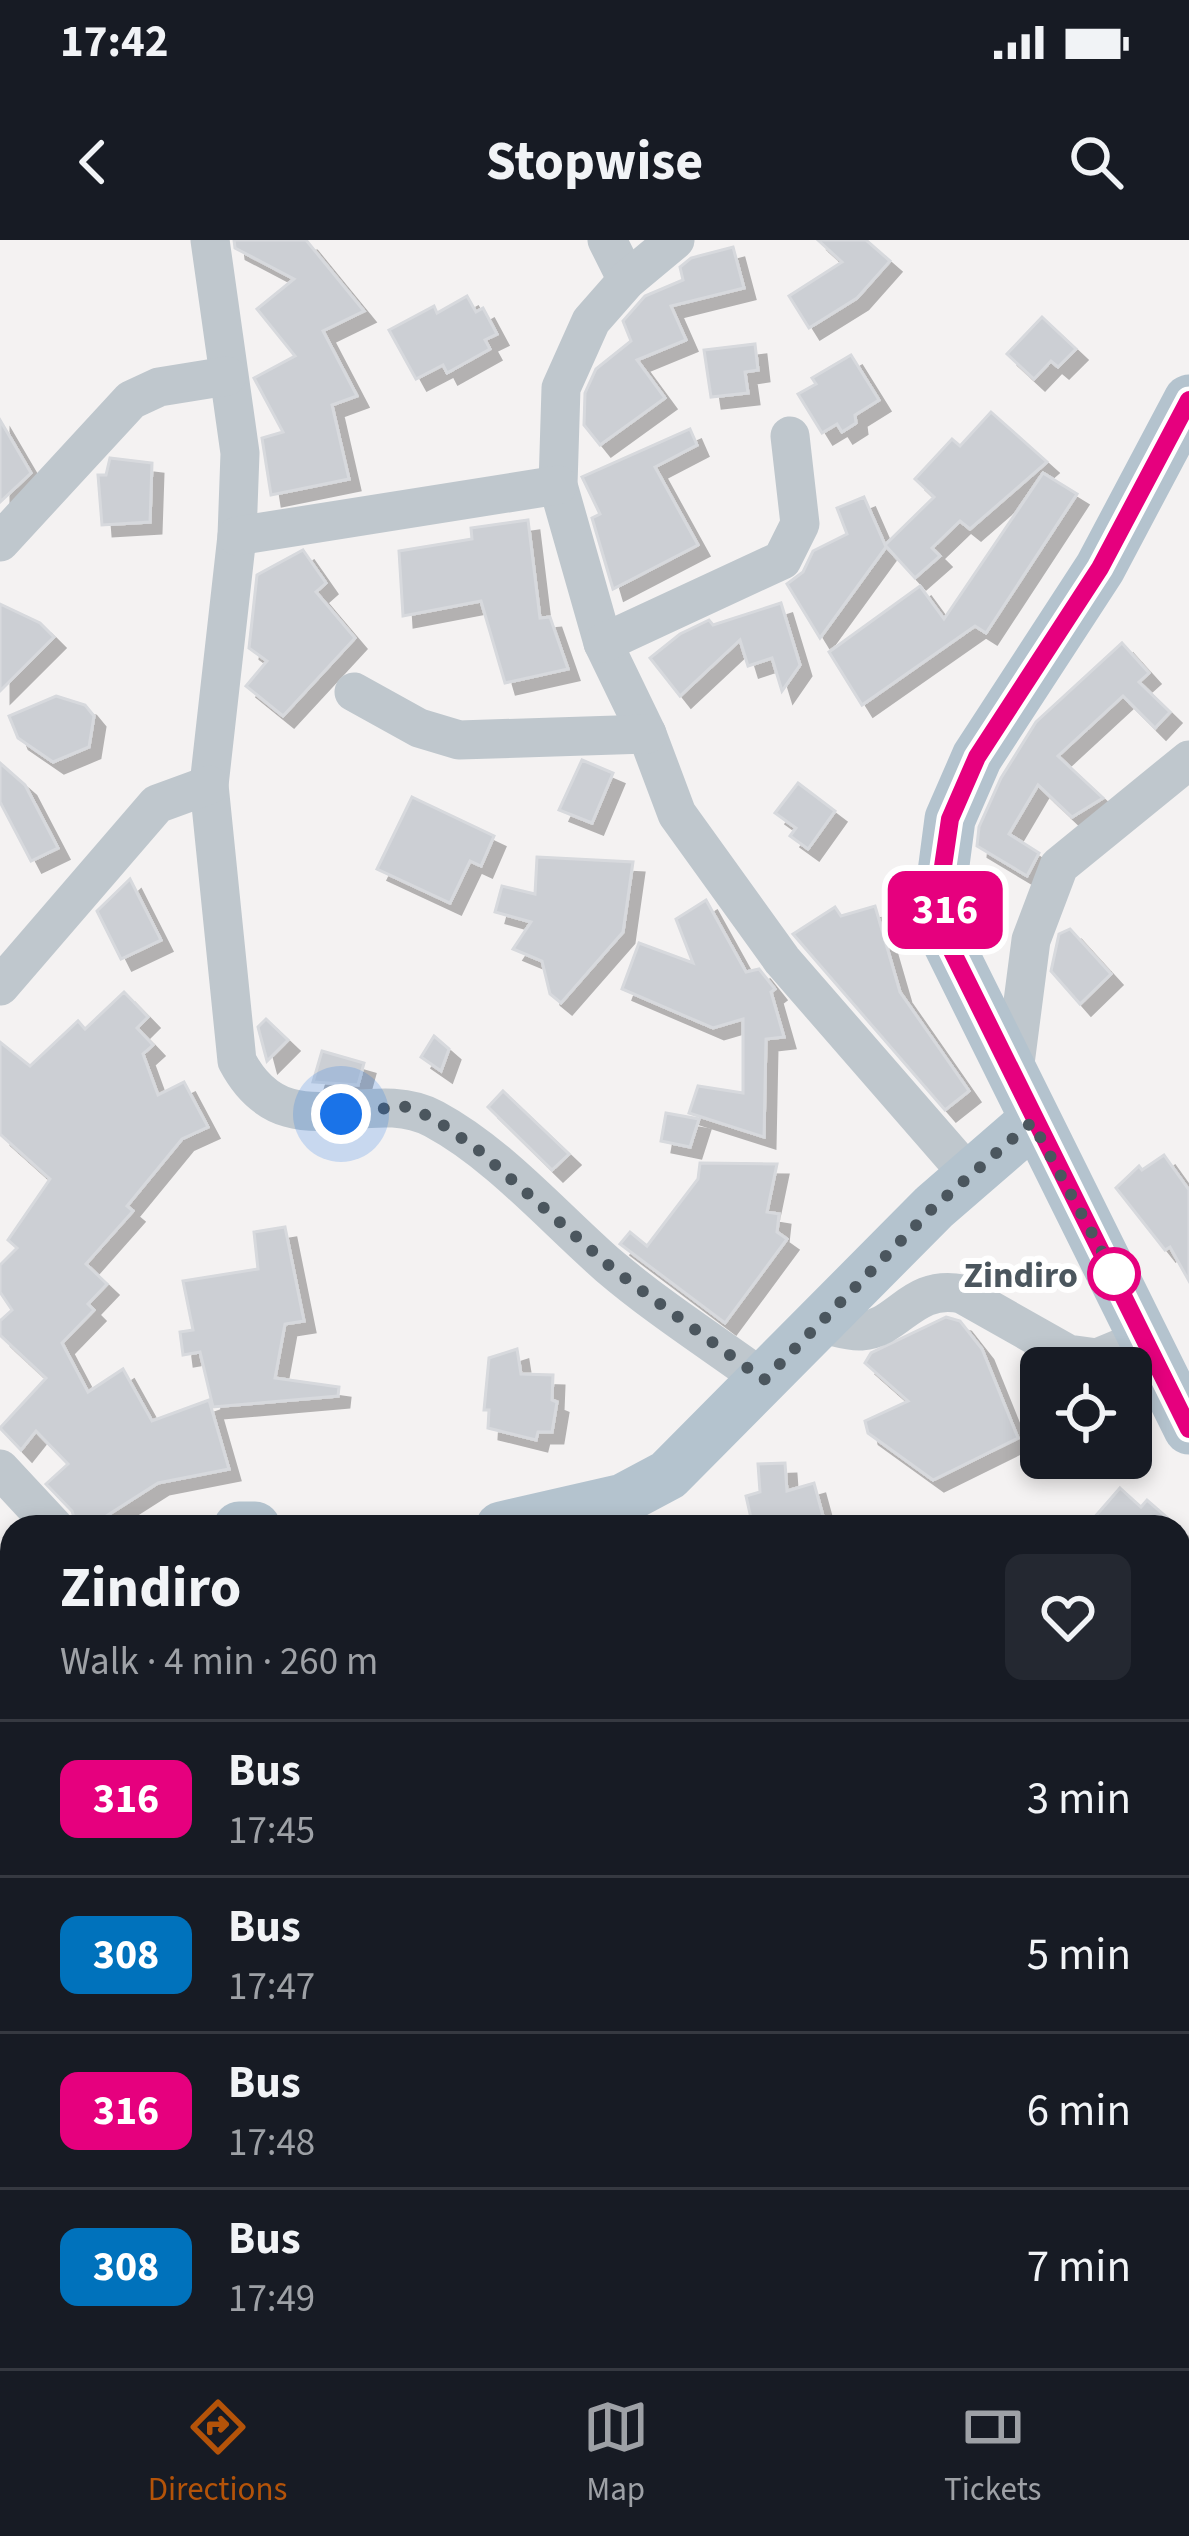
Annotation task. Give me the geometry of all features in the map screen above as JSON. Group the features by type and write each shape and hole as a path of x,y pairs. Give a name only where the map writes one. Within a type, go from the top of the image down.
{"main road":[{"path":"1189,400 1100,568 977,757 950,819 941,880 948,943 1022,1101 1189,1429"},
{"path":"553,1515 623,1499 668,1475 970,1176 1022,1101"}],"street":[{"path":"210,240 240,453 237,536 209,785 233,1034 245,1077 266,1096 303,1111 341,1114 403,1106 433,1118 476,1148 614,1270 764,1380"},
{"path":"607,240 626,280"},
{"path":"675,240 626,280 591,320 561,388 558,485 603,644 647,734 677,814 756,925 970,1176"},
{"path":"0,542 131,400 159,387 227,376"},
{"path":"603,644 782,560 800,524 790,436"},
{"path":"237,536 558,485"},
{"path":"354,692 419,728 458,740 647,734"},
{"path":"1022,1101 1031,940 1059,866 1189,760"},
{"path":"0,986 157,804 209,785"},
{"path":"821,1324 860,1331 920,1297 944,1291 962,1294 1068,1354 1097,1358 1143,1339"},
{"path":"0,1468 42,1515"}],"building":[{"path":"234,240 306,240 364,311 323,331 357,396 332,405 349,479 271,495 262,438 283,432 254,378 295,356 257,309 294,279 235,248"},
{"path":"818,240 866,240 890,261 857,298 809,328 789,296 842,262"},
{"path":"733,247 744,288 671,306 686,340 637,360 665,398 600,445 584,425 585,393 596,369 631,341 623,321 645,296 683,280 680,267 691,258"},
{"path":"467,296 476,312 483,308 497,334 485,340 490,349 447,373 443,365 416,379 389,330 434,306 437,313"},
{"path":"1042,317 1076,349 1058,367 1051,361 1034,379 1007,354"},
{"path":"755,344 758,370 745,372 748,393 711,397 704,350"},
{"path":"851,355 879,400 855,415 856,423 842,432 837,424 822,433 798,394 816,384 812,378"},
{"path":"991,412 1047,462 970,529 960,521 932,548 940,556 915,578 885,545 934,497 915,479 952,439 960,446"},
{"path":"0,420 31,473 0,502"},
{"path":"690,429 697,445 655,467 698,545 613,589 592,518 600,514 582,477"},
{"path":"110,458 152,463 150,522 102,525 98,475 106,475"},
{"path":"1043,473 1077,494 986,633 975,626 862,705 829,652 920,586 944,619"},
{"path":"864,497 886,547 820,638 787,584 803,572 813,551 847,534 837,508"},
{"path":"528,520 540,618 550,617 568,669 505,683 481,601 403,616 399,551 472,539 471,528"},
{"path":"303,550 326,583 316,592 355,638 283,716 246,686 267,661 249,648 257,575"},
{"path":"781,603 800,665 782,691 772,658 748,666 740,640 680,696 650,658 680,634 709,620 713,625"},
{"path":"0,604 40,623 54,637 0,691"},
{"path":"1122,643 1149,673 1139,682 1170,712 1155,728 1123,696 1058,756 1103,798 1072,817 1038,785 1009,834 1039,853 1027,876 977,846 979,827 1001,778 1036,722"},
{"path":"56,696 85,705 94,716 89,747 53,762 18,738 9,716"},
{"path":"582,760 613,773 592,823 559,810"},
{"path":"0,763 25,785 58,848 31,861 0,802"},
{"path":"798,783 835,811 808,849 790,836 796,828 775,813"},
{"path":"412,797 494,836 481,866 470,861 450,903 377,869"},
{"path":"537,857 633,862 623,932 561,1003 550,994 542,961 513,949 531,922 495,912 502,886 535,894"},
{"path":"130,879 161,940 121,959 97,911"},
{"path":"706,900 746,972 759,969 775,989 771,992 784,1037 766,1039 764,1137 689,1113 698,1086 743,1093 743,1019 713,1028 622,989 639,943 693,963 676,919"},
{"path":"875,906 900,992 969,1091 945,1110 793,934 835,907 841,916"},
{"path":"1070,929 1111,974 1080,1004 1051,971 1059,934"},
{"path":"124,992 148,1017 137,1028 153,1045 143,1054 158,1095 184,1082 208,1127 182,1139 127,1206 133,1211 86,1264 107,1284 88,1304 94,1310 62,1343 88,1392 123,1369 152,1421 209,1400 229,1469 158,1483 108,1515 73,1515 46,1484 68,1464 36,1431 21,1450 0,1428 46,1378 0,1335 0,1321 12,1310 0,1292 0,1265 17,1248 8,1240 50,1179 0,1134 0,1042 30,1066 78,1021 85,1029"},
{"path":"266,1019 288,1040 267,1061 258,1027"},
{"path":"434,1036 449,1049 441,1071 421,1057"},
{"path":"322,1051 364,1063 358,1085 313,1082"},
{"path":"503,1091 569,1154 552,1170 488,1107"},
{"path":"666,1113 699,1119 690,1147 661,1141"},
{"path":"1164,1155 1189,1190 1189,1281 1170,1247 1165,1250 1116,1188 1139,1166 1142,1170"},
{"path":"700,1163 777,1164 767,1212 779,1214 777,1232 787,1239 725,1323 620,1244 630,1232 647,1246 698,1179"},
{"path":"285,1227 304,1321 285,1324 275,1378 339,1387 338,1396 213,1407 200,1352 183,1355 180,1332 193,1330 183,1281 258,1269 254,1232"},
{"path":"946,1317 960,1321 982,1349 1018,1438 933,1480 868,1433 865,1421 908,1401 865,1363 871,1353"},
{"path":"517,1349 521,1374 553,1375 552,1400 557,1402 552,1432 538,1432 536,1440 488,1428 489,1410 484,1410 489,1358"},
{"path":"785,1463 787,1491 814,1483 823,1515 750,1515 746,1496 760,1492 758,1464"},
{"path":"1120,1488 1141,1507 1147,1500 1164,1515 1096,1515"}],"bus line":[{"name":"316","path":"1189,400 1100,568 977,757 950,819 941,880 948,943 1032,1122 1108,1262 1189,1429"}],"place":[{"name":"Zindiro","path":"1114,1274"}],"route":[{"path":"341,1114 403,1106 433,1118 476,1148 614,1270 764,1380 934,1207 1032,1122 1114,1274"}]}
